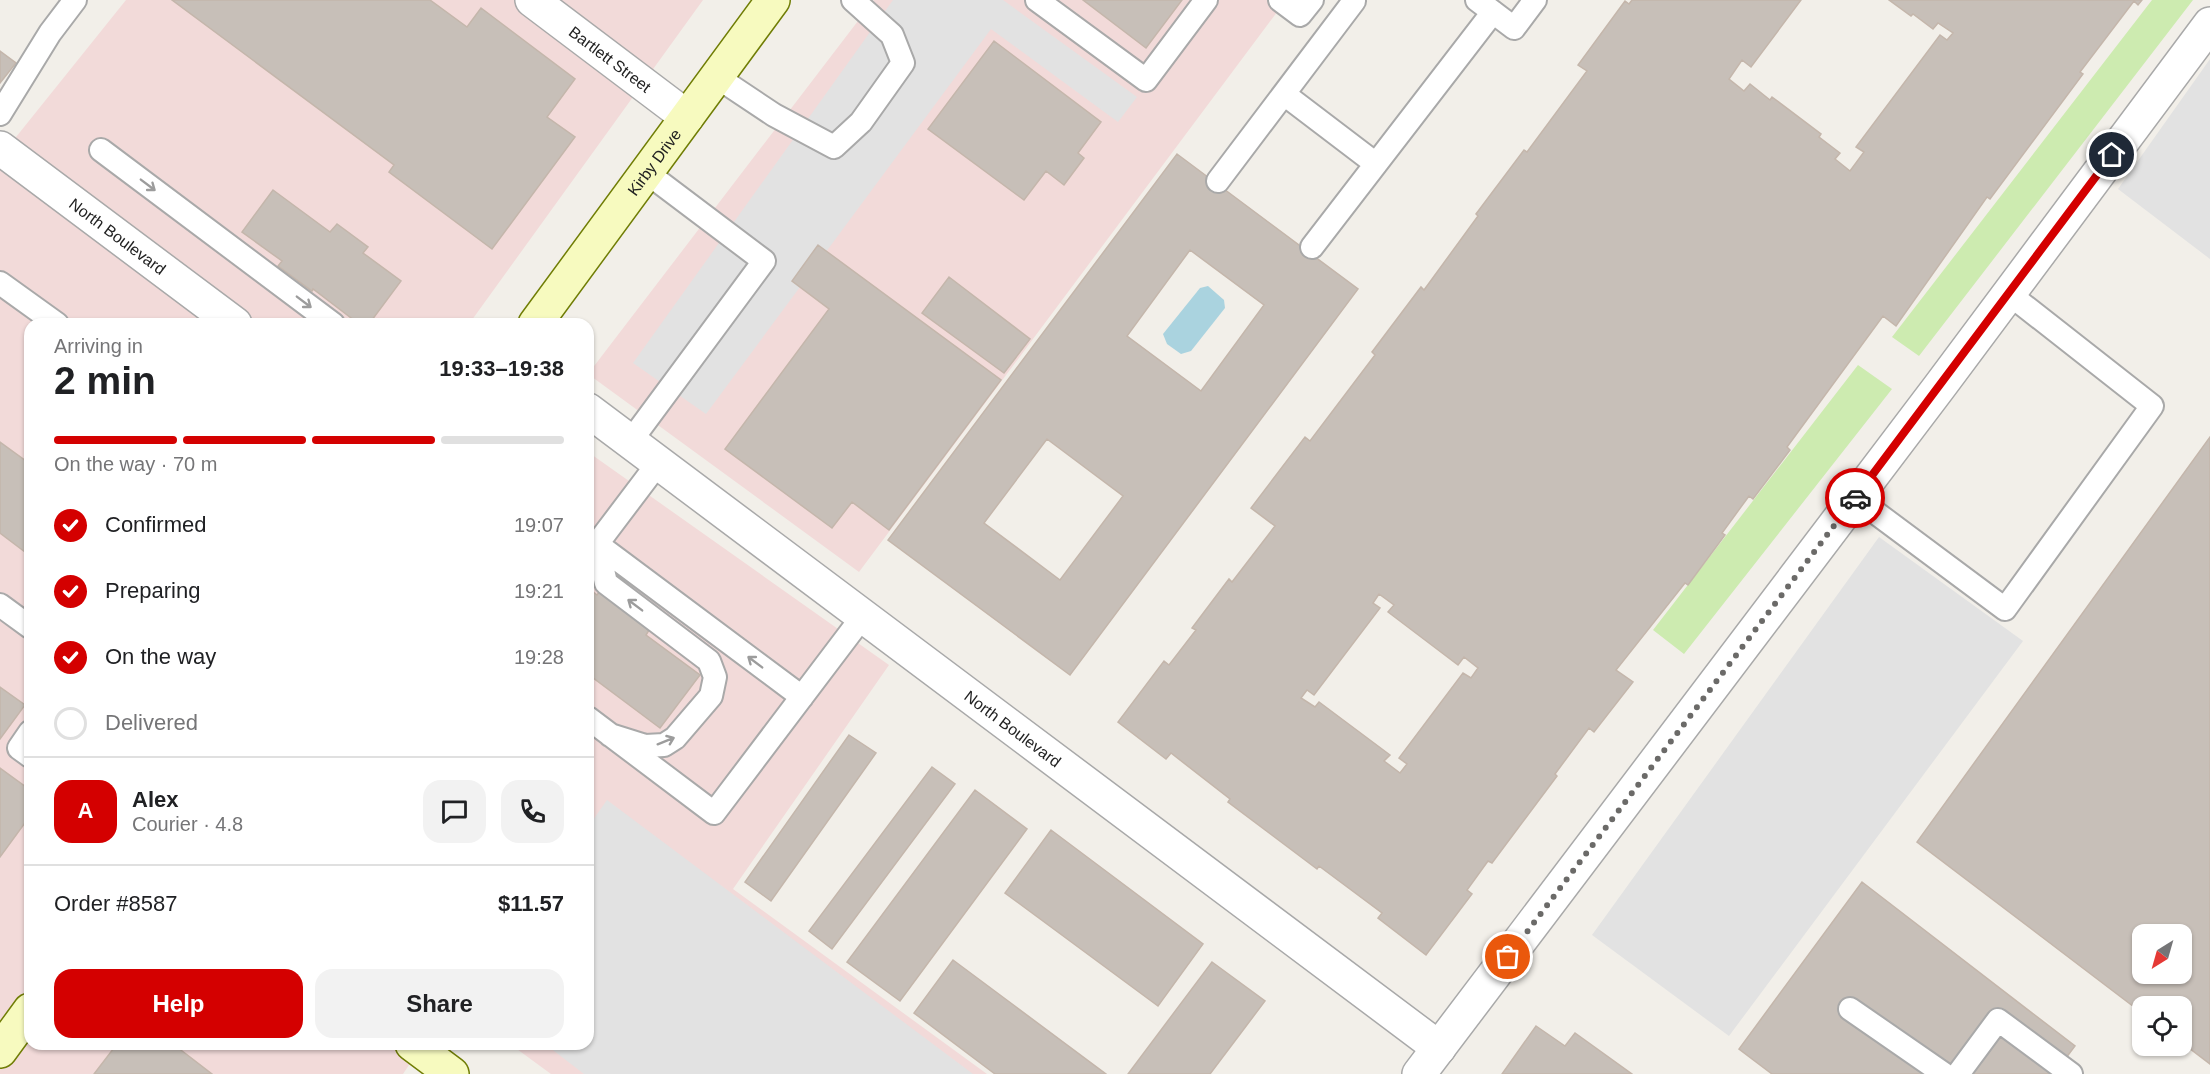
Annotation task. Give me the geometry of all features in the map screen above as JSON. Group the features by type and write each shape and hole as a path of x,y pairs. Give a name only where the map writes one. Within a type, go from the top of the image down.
{"main road":[{"name":"Kirby Drive","path":"539,318 773,0"},
{"path":"0,1051 24,1018"},
{"path":"419,1050 443,1072"}],"street":[{"name":"Bartlett Street","path":"531,0 687,117"},
{"path":"1419,1074 1856,498 2210,24"},
{"name":"North Boulevard","path":"0,148 227,318"},
{"name":"North Boulevard","path":"594,415 1439,1048"}],"lane":[{"path":"0,114 50,33 75,0"},
{"path":"717,77 774,115 834,147 861,122 903,63 892,35 853,0"},
{"path":"1037,0 1146,80 1206,0"},
{"path":"1280,0 1300,15 1312,0"},
{"path":"1312,247 1376,164 1485,6 1514,28 1535,0"},
{"path":"1218,181 1354,1"},
{"path":"1284,94 1376,164"},
{"path":"101,150 325,318"},
{"path":"630,442 764,261 646,172"},
{"path":"0,283 49,318"},
{"path":"1856,498 2005,609 2152,406 2008,293"},
{"path":"594,541 659,462"},
{"path":"594,543 802,697"},
{"path":"594,545 606,582 709,661 715,677 711,696 675,738 664,745 645,746 610,735"},
{"path":"0,605 24,623"},
{"path":"594,723 714,813 863,616"},
{"path":"24,741 19,748 24,752"},
{"path":"1850,1009 1944,1074"},
{"path":"1958,1074 1998,1020 2071,1074"}],"shaded area":[{"path":"126,0 703,0 473,318 24,318 24,1050 419,1050 403,1074 0,1074 0,157"},
{"path":"874,0 1286,0 859,572 594,378 594,366"},
{"path":"893,0 1003,0 1137,97 1118,122 991,29 706,414 633,363"},
{"path":"2210,59 2210,259 2118,189"},
{"path":"594,456 889,665 733,889 987,1074 551,1074 518,1050 594,1050"},
{"path":"1879,537 2023,641 1729,1036 1592,935"},
{"path":"607,800 973,1074 584,1074 553,1050 594,1050 594,818"}],"green space":[{"path":"2152,0 2193,0 1919,356 1892,337"},
{"path":"1858,365 1892,389 1684,654 1653,630"}],"water":[{"path":"1208,286 1224,300 1225,308 1191,351 1181,354 1167,344 1163,334 1200,288"}],"building":[{"path":"172,0 430,0 467,27 481,8 575,79 547,117 575,137 492,249 389,172 394,165"},
{"path":"1083,0 1182,0 1146,48"},
{"path":"1632,0 1801,0 1751,67 1742,60 1729,79 1744,91 1750,84 1770,100 1772,97 1821,134 1819,137 1840,153 1835,159 1850,171 1864,152 1856,147 1940,35 1947,40 1953,33 1938,23 1933,29 1889,0 2142,0 2138,5 2134,1 2080,72 2083,74 1990,199 1987,197 1896,326 1883,316 1787,447 1790,450 1753,499 1749,496 1722,533 1725,535 1688,585 1685,583 1616,670 1633,682 1594,732 1589,728 1555,774 1557,776 1492,863 1488,861 1467,890 1472,894 1426,955 1378,918 1382,913 1319,866 1317,869 1228,802 1230,799 1171,753 1166,759 1118,722 1164,661 1169,665 1196,630 1192,628 1229,579 1232,582 1275,526 1251,508 1305,437 1310,441 1375,355 1372,352 1421,287 1424,290 1478,216 1476,214 1524,150 1527,152 1587,71 1578,65 1625,1 1629,4","holes":["1379,594 1394,605 1388,612 1458,665 1464,657 1478,668 1471,678 1463,673 1399,758 1407,764 1400,773 1384,761 1390,755 1319,702 1315,707 1301,698 1307,690 1314,695 1380,608 1373,603"]},
{"path":"994,41 1101,122 1078,153 1084,158 1064,185 1046,171 1024,200 928,129"},
{"path":"0,51 16,63 0,83"},
{"path":"1177,154 1358,289 1070,675 888,540","holes":["1190,250 1264,305 1201,391 1127,336","1047,439 1123,496 1060,580 984,523"]},
{"path":"273,190 330,232 337,224 368,247 363,253 401,281 373,318 351,318 278,266 282,261 242,232"},
{"path":"818,245 1001,380 889,530 852,502 832,528 725,449 829,309 792,281"},
{"path":"949,277 1030,339 1004,373 922,313"},
{"path":"2210,437 2210,1064 2192,1050 2192,996 2132,996 2132,1005 1917,842"},
{"path":"0,442 24,460 24,551 0,533"},
{"path":"604,585 654,622 646,635 700,675 660,728 594,678 594,593 597,595"},
{"path":"0,687 24,706 0,739"},
{"path":"849,735 876,753 771,901 745,882"},
{"path":"932,767 955,784 832,949 809,931"},
{"path":"0,768 24,786 24,824 0,857"},
{"path":"975,790 1027,829 900,1001 847,962"},
{"path":"1051,830 1203,944 1158,1006 1005,893"},
{"path":"1862,882 2075,1046 2054,1074 1772,1074 1739,1049"},
{"path":"953,960 1106,1074 995,1074 914,1013"},
{"path":"1212,962 1265,1001 1210,1074 1128,1074"},
{"path":"1536,1026 1565,1046 1575,1033 1632,1074 1502,1074"},
{"path":"112,1050 181,1050 212,1074 94,1074"}],"way so far":[{"path":"1508,957 1855,498"}],"route":[{"path":"1855,498 2112,155"}]}
